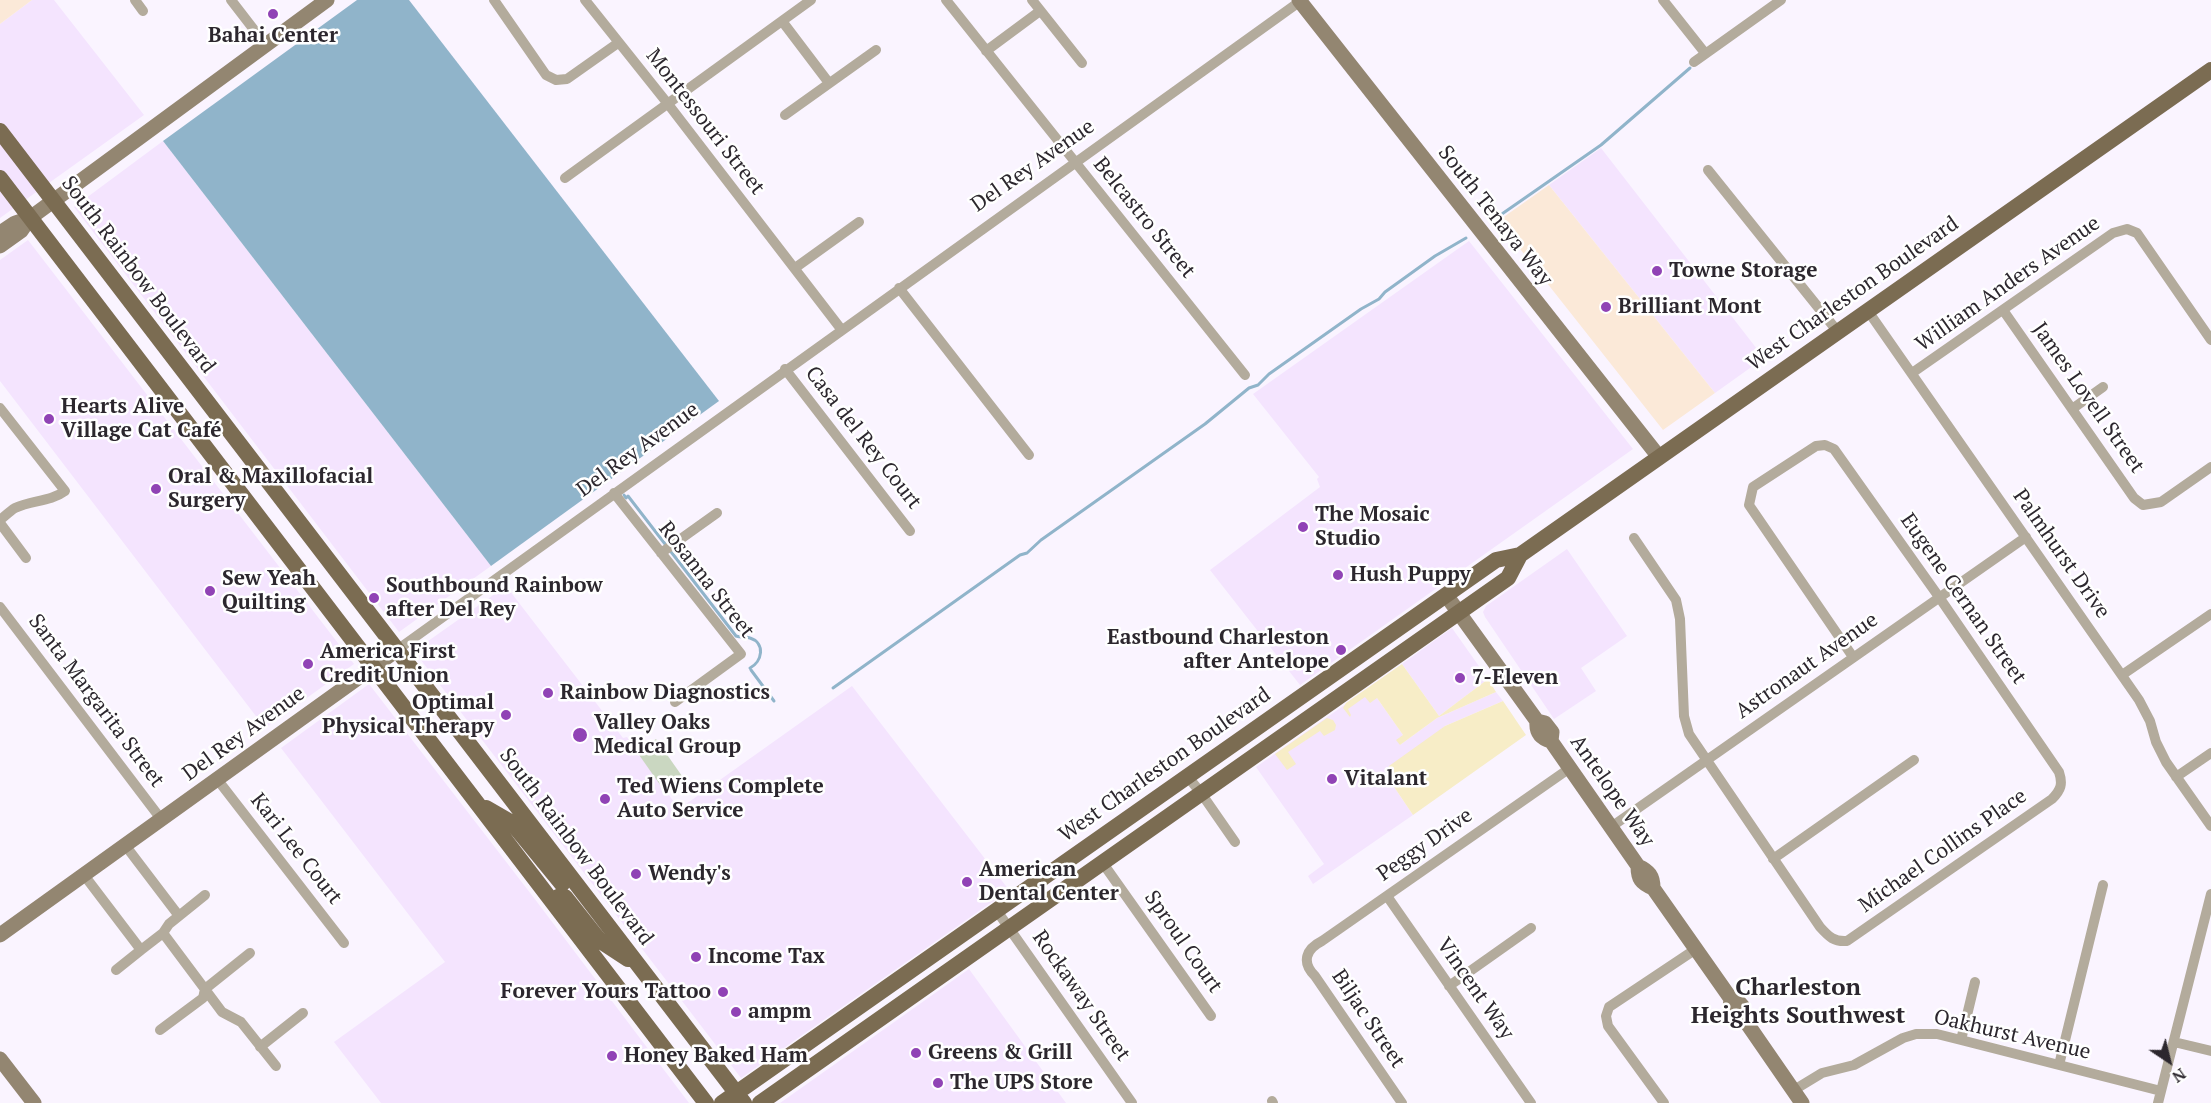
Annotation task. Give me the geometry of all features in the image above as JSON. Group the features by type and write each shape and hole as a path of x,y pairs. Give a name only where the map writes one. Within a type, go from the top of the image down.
{"main road":[{"name":"West Charleston Boulevard","path":"722,1103 740,1098 997,911 1496,560 1520,555 2211,69"},
{"name":"South Rainbow Boulevard","path":"0,131 740,1098"},
{"path":"0,178 706,1103"},
{"path":"196,434 219,418"},
{"path":"208,451 232,435"},
{"name":"West Charleston Boulevard","path":"760,1103 1508,578 1520,555"},
{"path":"480,805 512,823 564,886 573,890 579,888"},
{"path":"553,900 560,896 565,897 599,940 639,966"}],"street":[{"path":"135,0 143,11"},
{"path":"231,0 266,44"},
{"path":"0,233 15,223 30,218 327,0"},
{"path":"494,0 546,75 556,80 567,79 618,43"},
{"name":"Montessouri Street","path":"585,0 841,329"},
{"path":"565,178 811,0"},
{"name":"Belcastro Street","path":"946,0 1245,375"},
{"path":"1032,0 1082,63"},
{"name":"Del Rey Avenue","path":"0,935 1300,0"},
{"name":"South Tenaya Way","path":"1300,0 1659,457"},
{"path":"1663,0 1705,53"},
{"path":"1694,62 1781,0"},
{"path":"986,51 1040,11"},
{"path":"782,21 829,83"},
{"path":"785,115 876,50"},
{"path":"1708,170 1838,332"},
{"path":"0,246 21,231 30,218"},
{"path":"795,268 859,222"},
{"name":"William Anders Avenue","path":"1912,373 2113,233 2127,229 2137,233 2211,340"},
{"path":"900,288 1029,454"},
{"name":"James Lovell Street","path":"2003,310 2134,498 2143,505 2161,502 2211,467"},
{"name":"Palmhurst Drive","path":"1868,311 2122,675 2146,714 2156,742 2176,777 2211,826"},
{"name":"Casa del Rey Court","path":"785,369 910,531"},
{"path":"2072,409 2103,387"},
{"path":"0,408 65,491 55,498 15,508 0,522 26,558"},
{"name":"Eugene Cernan Street","path":"1853,657 1749,505 1753,487 1816,446 1826,445 1834,449 2059,772 2062,782"},
{"name":"Rosanna Street","path":"614,493 741,654 675,702"},
{"path":"661,553 717,513"},
{"name":"Astronaut Avenue","path":"1611,827 2026,537"},
{"path":"1634,538 1676,600 1680,619 1684,716 1689,734 1773,859 1914,760"},
{"name":"Antelope Way","path":"1446,595 1537,721 1545,723 1552,732 1551,741 1638,866 1638,877 1643,884 1653,888 1731,999 1730,1008 1735,1016 1744,1018 1798,1097"},
{"name":"Santa Margarita Street","path":"0,607 161,819"},
{"path":"2122,675 2211,614"},
{"path":"2176,777 2211,753"},
{"name":"Peggy Drive","path":"1306,957 1312,946 1570,768"},
{"path":"1188,777 1235,842"},
{"name":"Kari Lee Court","path":"217,779 344,943"},
{"name":"Michael Collins Place","path":"1773,859 1829,937 1837,942 1847,940 2052,800 2060,792 2062,782"},
{"path":"124,845 179,916"},
{"name":"Sproul Court","path":"1102,862 1211,1016"},
{"path":"84,875 141,950"},
{"path":"2059,1065 2103,885"},
{"path":"2158,1103 2206,934 2211,894"},
{"path":"116,970 163,933 169,924 205,895"},
{"name":"Vincent Way","path":"1387,896 1531,1103"},
{"name":"Rockaway Street","path":"997,911 1132,1103"},
{"path":"1449,986 1531,928"},
{"path":"163,933 222,1012 241,1022 276,1066"},
{"path":"1664,1103 1608,1026 1606,1016 1610,1007 1696,949"},
{"path":"160,1030 203,998 205,989 250,953"},
{"name":"Biljac Street","path":"1306,957 1308,969 1315,976 1398,1102"},
{"path":"1961,1040 1976,982"},
{"path":"260,1047 303,1013"},
{"name":"Oakhurst Avenue","path":"1798,1097 1822,1073 1854,1065 1903,1038 1916,1034 1937,1034 2161,1091"},
{"path":"2174,1042 2211,1051"},
{"path":"0,1059 34,1103"}],"shaded area":[{"path":"0,0 32,0 0,24"},
{"path":"32,0 54,0 144,115 0,218 0,24"},
{"path":"163,141 491,566 399,632 74,207"},
{"path":"1601,148 1764,358 1715,393 1549,185"},
{"name":"Brilliant Mont","path":"1549,185 1715,393 1663,430 1498,221"},
{"path":"28,240 354,664 265,728 0,381 0,260"},
{"path":"1469,241 1633,449 1300,685 1210,570 1320,487 1317,479 1319,477 1253,394"},
{"path":"1567,549 1627,636 1581,668 1596,691 1554,719 1483,612 1486,606"},
{"path":"506,586 623,738 627,737 679,809 852,686 1009,890 741,1078 414,651"},
{"path":"1452,628 1488,679 1439,716 1402,664"},
{"path":"369,684 689,1103 381,1103 334,1042 445,962 281,748"},
{"path":"1363,692 1377,698 1403,735 1400,745 1437,718 1496,692 1503,701 1445,726 1390,781 1413,815 1313,884 1308,876 1324,864 1256,767"},
{"path":"969,969 1066,1103 780,1103"}],"green space":[{"path":"656,739 682,776 663,789 637,752"}],"sand":[{"path":"1402,664 1439,716 1488,679 1496,692 1437,718 1400,745 1396,740 1403,735 1377,698 1370,703 1365,697 1348,709 1350,717 1343,708 1346,703"},
{"path":"1503,701 1526,735 1413,815 1386,775 1389,766 1445,726"},
{"path":"1327,718 1333,720 1336,725 1335,730 1324,736 1320,731 1288,752 1296,764 1287,770 1275,754"}],"water":[{"path":"357,0 409,0 719,401 491,566 163,141"}],"waterway":[{"path":"1499,216 1601,145 1690,68"},
{"path":"833,688 1020,555 1027,553 1041,540 1205,424 1249,388 1258,385 1269,374 1361,309 1379,299 1385,292 1435,256 1466,238"},
{"path":"624,495 626,498 628,496 736,636 750,638 758,644 759,657 750,668"},
{"path":"751,670 774,701"}],"place":[{"name":"Bahai Center","path":"273,14"},
{"name":"Towne Storage","path":"1657,271"},
{"name":"Brilliant Mont","path":"1606,307"},
{"name":"Hearts Alive Village Cat Café","path":"49,419"},
{"name":"Oral & Maxillofacial Surgery","path":"156,489"},
{"name":"The Mosaic Studio","path":"1303,527"},
{"name":"Hush Puppy","path":"1338,575"},
{"name":"Sew Yeah Quilting","path":"210,591"},
{"name":"Southbound Rainbow after Del Rey","path":"374,598"},
{"name":"Eastbound Charleston after Antelope","path":"1341,650"},
{"name":"America First Credit Union","path":"308,664"},
{"name":"7-Eleven","path":"1460,678"},
{"name":"Rainbow Diagnostics","path":"548,693"},
{"name":"Optimal Physical Therapy","path":"506,715"},
{"name":"Valley Oaks Medical Group","path":"580,735"},
{"name":"Vitalant","path":"1332,779"},
{"name":"Ted Wiens Complete Auto Service","path":"605,799"},
{"name":"Wendy's","path":"636,874"},
{"name":"American Dental Center","path":"967,882"},
{"name":"Income Tax","path":"696,957"},
{"name":"Forever Yours Tattoo","path":"723,992"},
{"name":"ampm","path":"736,1012"},
{"name":"Greens & Grill","path":"916,1053"},
{"name":"Honey Baked Ham","path":"612,1056"},
{"name":"The UPS Store","path":"938,1083"}],"district":[{"name":"Charleston Heights Southwest","path":"1798,1002"}]}
